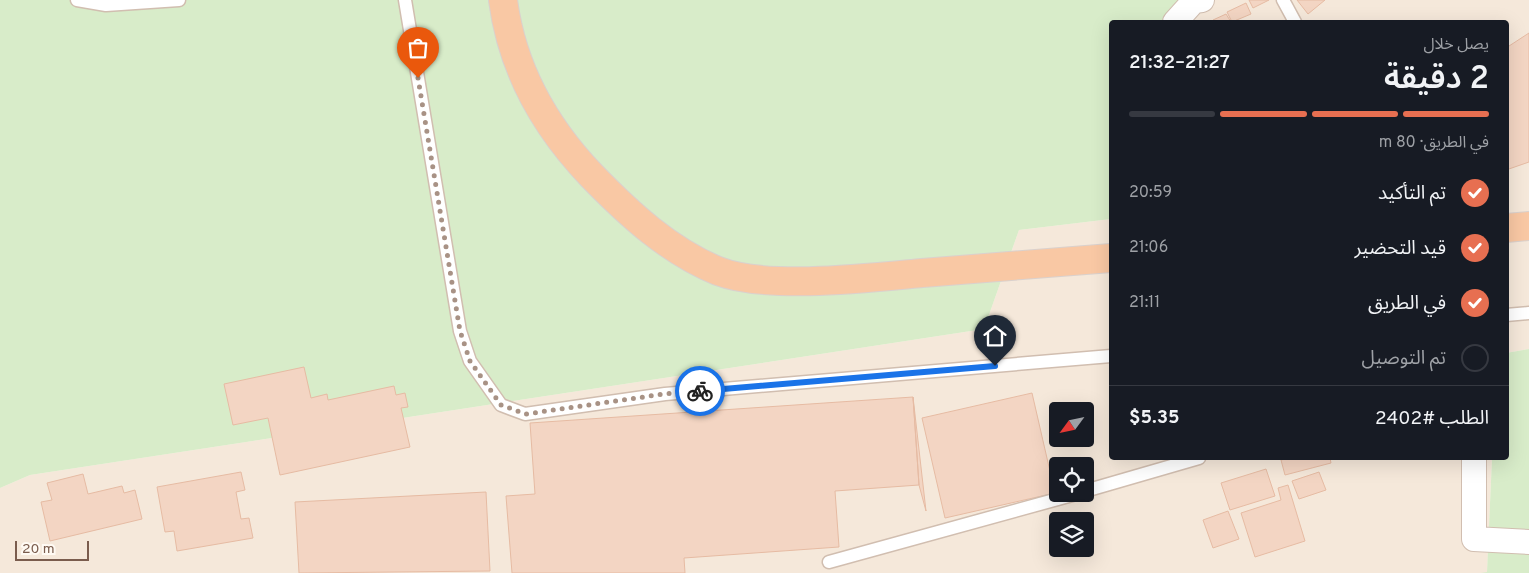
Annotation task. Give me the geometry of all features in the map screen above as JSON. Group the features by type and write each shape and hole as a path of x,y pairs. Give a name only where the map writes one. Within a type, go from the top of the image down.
{"highway":[{"path":"503,0 511,41 522,73 536,103 569,151 622,207 650,230 696,261 720,272 756,279 859,279 1109,258"},
{"path":"1509,228 1529,226"}],"street":[{"path":"1177,20 1194,1 1202,0"},
{"path":"1474,460 1474,539 1529,542"}],"lane":[{"path":"77,0 106,5 179,0"},
{"path":"405,0 460,331 470,361 501,405 526,414 664,394 1109,356"},
{"path":"1283,0 1294,20"},
{"path":"1509,315 1529,312"},
{"path":"1094,488 1192,460"},
{"path":"829,562 1049,501"}],"shaded area":[{"path":"1180,0 1529,0 1529,349 1509,352 1509,20 1193,20"},
{"path":"1109,219 1109,460 1492,460 1487,573 0,573 0,488 30,475 984,329 1019,230"}],"green space":[{"path":"0,0 1180,0 1193,20 1109,20 1109,219 1019,230 984,329 30,475 0,488"},
{"path":"1529,349 1529,573 1481,573 1487,572 1492,460 1509,460 1509,352"}],"building":[{"path":"1249,0 1269,0 1253,8"},
{"path":"1297,0 1325,0 1308,14"},
{"path":"1246,3 1251,14 1237,20 1231,20 1227,12"},
{"path":"1226,14 1230,20 1213,20"},
{"path":"1529,33 1529,162 1509,169 1509,46"},
{"path":"304,367 311,398 327,394 328,400 394,386 396,395 405,393 408,407 401,408 410,447 280,475 268,418 233,425 224,384"},
{"path":"1032,393 1049,467 1049,494 945,518 922,418"},
{"path":"913,397 926,511 919,485"},
{"path":"913,397 919,485 835,491 839,547 684,558 685,573 512,573 506,496 535,494 530,423"},
{"path":"1281,460 1330,460 1331,463 1285,475"},
{"path":"1266,469 1275,496 1230,510 1221,483"},
{"path":"241,472 245,490 236,492 241,519 249,518 253,538 177,551 174,531 165,532 157,487"},
{"path":"1319,472 1326,490 1299,499 1292,481"},
{"path":"83,474 88,494 122,486 124,493 135,490 142,519 50,541 41,502 52,500 47,483"},
{"path":"1288,485 1305,541 1255,557 1241,513 1281,500 1278,488"},
{"path":"486,492 490,571 299,573 295,502"},
{"path":"1228,511 1239,539 1213,548 1203,520"}],"way so far":[{"path":"418,78 460,331 470,361 501,405 526,414 664,394 700,391"}],"route":[{"path":"700,391 995,366"}]}
